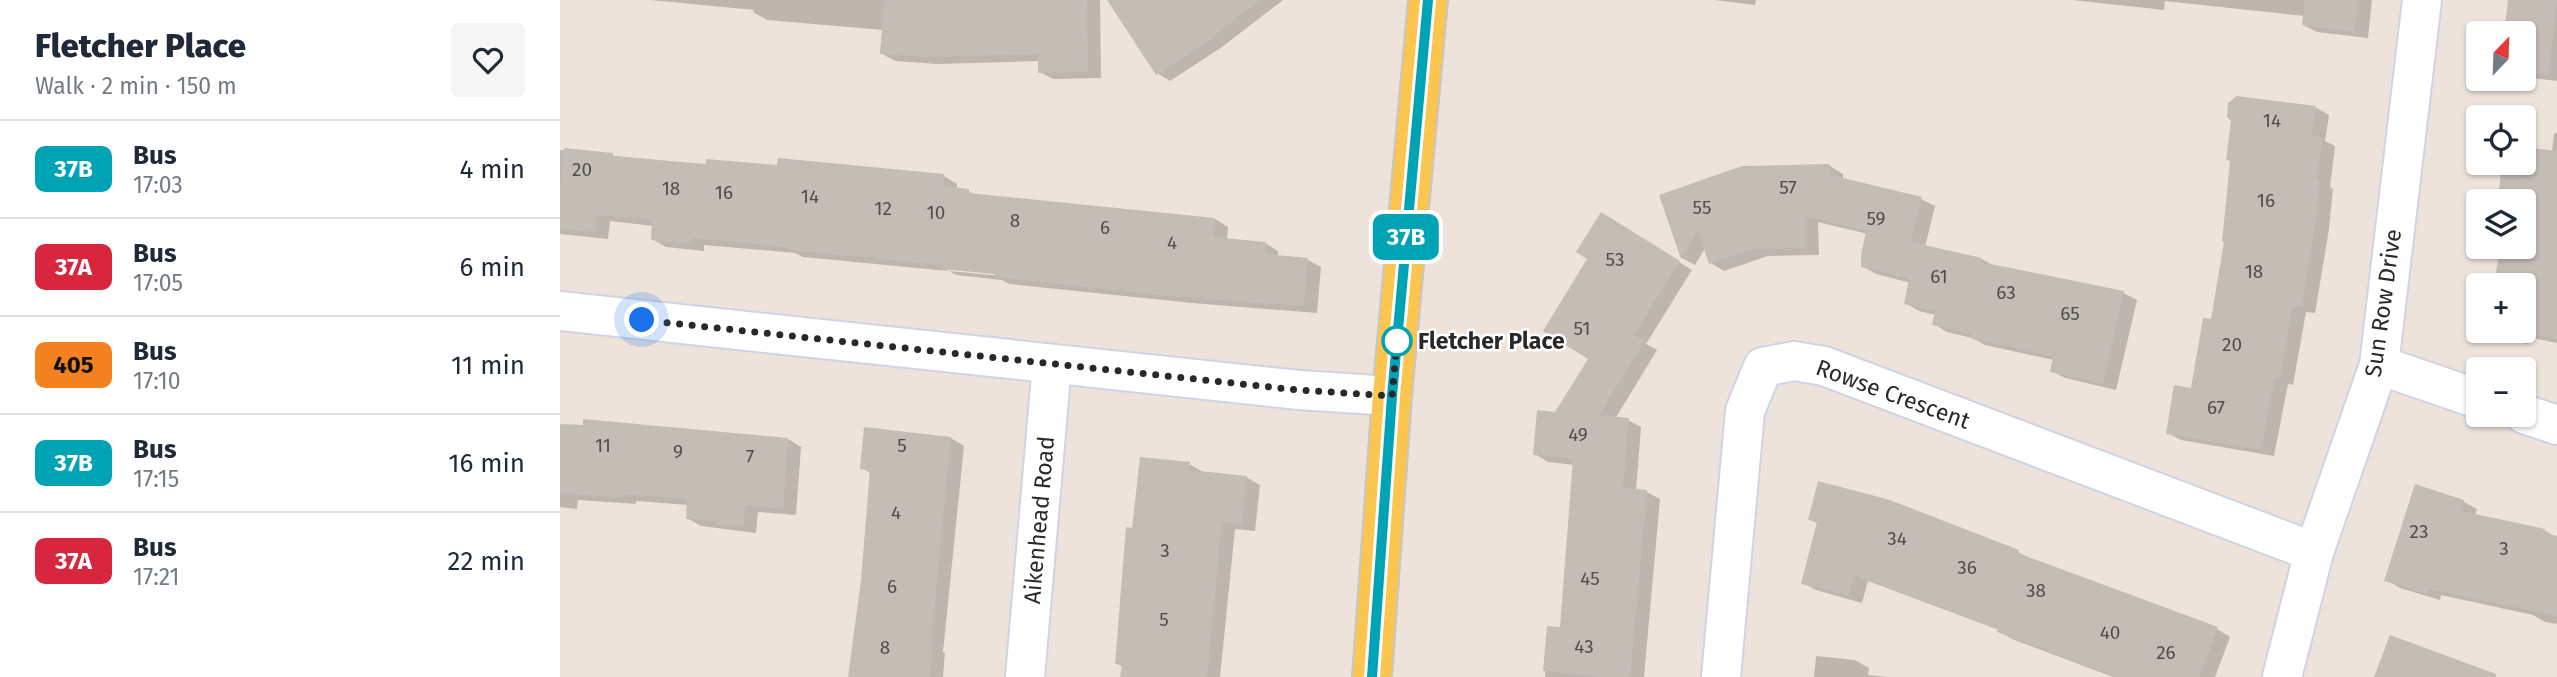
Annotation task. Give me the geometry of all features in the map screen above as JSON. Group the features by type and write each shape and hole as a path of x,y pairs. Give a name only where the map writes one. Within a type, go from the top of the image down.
{"main road":[{"path":"1372,677 1392,396 1428,0"}],"street":[{"name":"Sun Row Drive","path":"2282,677 2314,552 2379,365 2421,0"},
{"path":"560,311 1298,390 1392,396"},
{"name":"Rowse Crescent","path":"1721,677 1745,411 1763,367 1794,361 1824,366 2314,552"},
{"name":"Aikenhead Road","path":"1025,677 1052,364"},
{"path":"2379,365 2466,395"},
{"path":"2536,418 2557,425"}],"building":[{"path":"884,0 1087,0 1088,72 1038,73 1038,54 923,57 880,54"},
{"path":"1107,0 1260,0 1209,40 1156,75"},
{"path":"2305,0 2358,0 2355,32 2302,25"},
{"path":"2508,0 2557,0 2549,75 2536,73 2536,21 2505,21"},
{"path":"2237,96 2316,106 2312,136 2323,137 2317,179 2320,180 2316,220 2302,307 2293,306 2280,378 2275,377 2261,450 2166,434 2174,385 2191,388 2203,318 2211,319 2224,242 2230,161 2226,160 2231,121 2227,117 2228,103"},
{"path":"564,148 613,153 613,156 706,164 706,159 777,165 778,158 944,174 943,186 969,189 969,193 1215,218 1213,237 1266,242 1265,254 1308,258 1304,306 1178,297 994,277 994,274 941,269 942,265 788,250 788,247 691,238 691,244 651,240 652,220 597,215 595,232 560,229"},
{"path":"2536,148 2557,151 2557,339 2536,335 2536,273 2496,273 2498,259 2536,259 2536,189 2499,189 2501,175 2536,175"},
{"path":"1830,164 1830,175 1922,197 1911,242 1982,258 1981,262 2124,291 2103,384 2050,372 2053,357 1970,338 1971,334 1932,325 1935,311 1904,304 1909,279 1861,267 1866,231 1805,216 1806,248 1754,249 1709,264 1698,231 1681,259 1659,195 1742,166"},
{"path":"1601,212 1680,261 1634,335 1645,341 1599,415 1629,418 1623,488 1647,490 1630,677 1543,671 1547,626 1560,627 1573,459 1533,455 1537,410 1555,412 1588,359 1543,331 1587,259 1576,252"},
{"path":"583,419 788,438 783,509 745,505 744,526 715,525 716,521 686,519 687,499 560,493 560,424 583,425"},
{"path":"864,427 951,437 930,677 848,677 861,580 870,470 860,469"},
{"path":"1140,457 1190,462 1189,470 1247,476 1242,524 1222,522 1207,677 1120,677 1122,665 1115,664 1126,527 1132,528"},
{"path":"1818,481 1890,500 2019,550 2018,553 2218,627 2199,677 2116,677 1854,575 1849,596 1801,584 1817,522 1808,520"},
{"path":"2415,484 2464,500 2461,511 2545,529 2544,533 2557,536 2557,616 2428,589 2426,594 2384,581"},
{"path":"2390,635 2496,674 2496,677 2374,677"}],"bus line":[{"name":"37B","path":"1372,677 1392,396 1428,0"}],"place":[{"name":"Fletcher Place","path":"1397,341"}],"route":[{"path":"642,320 1298,390 1392,396 1397,341"}]}
